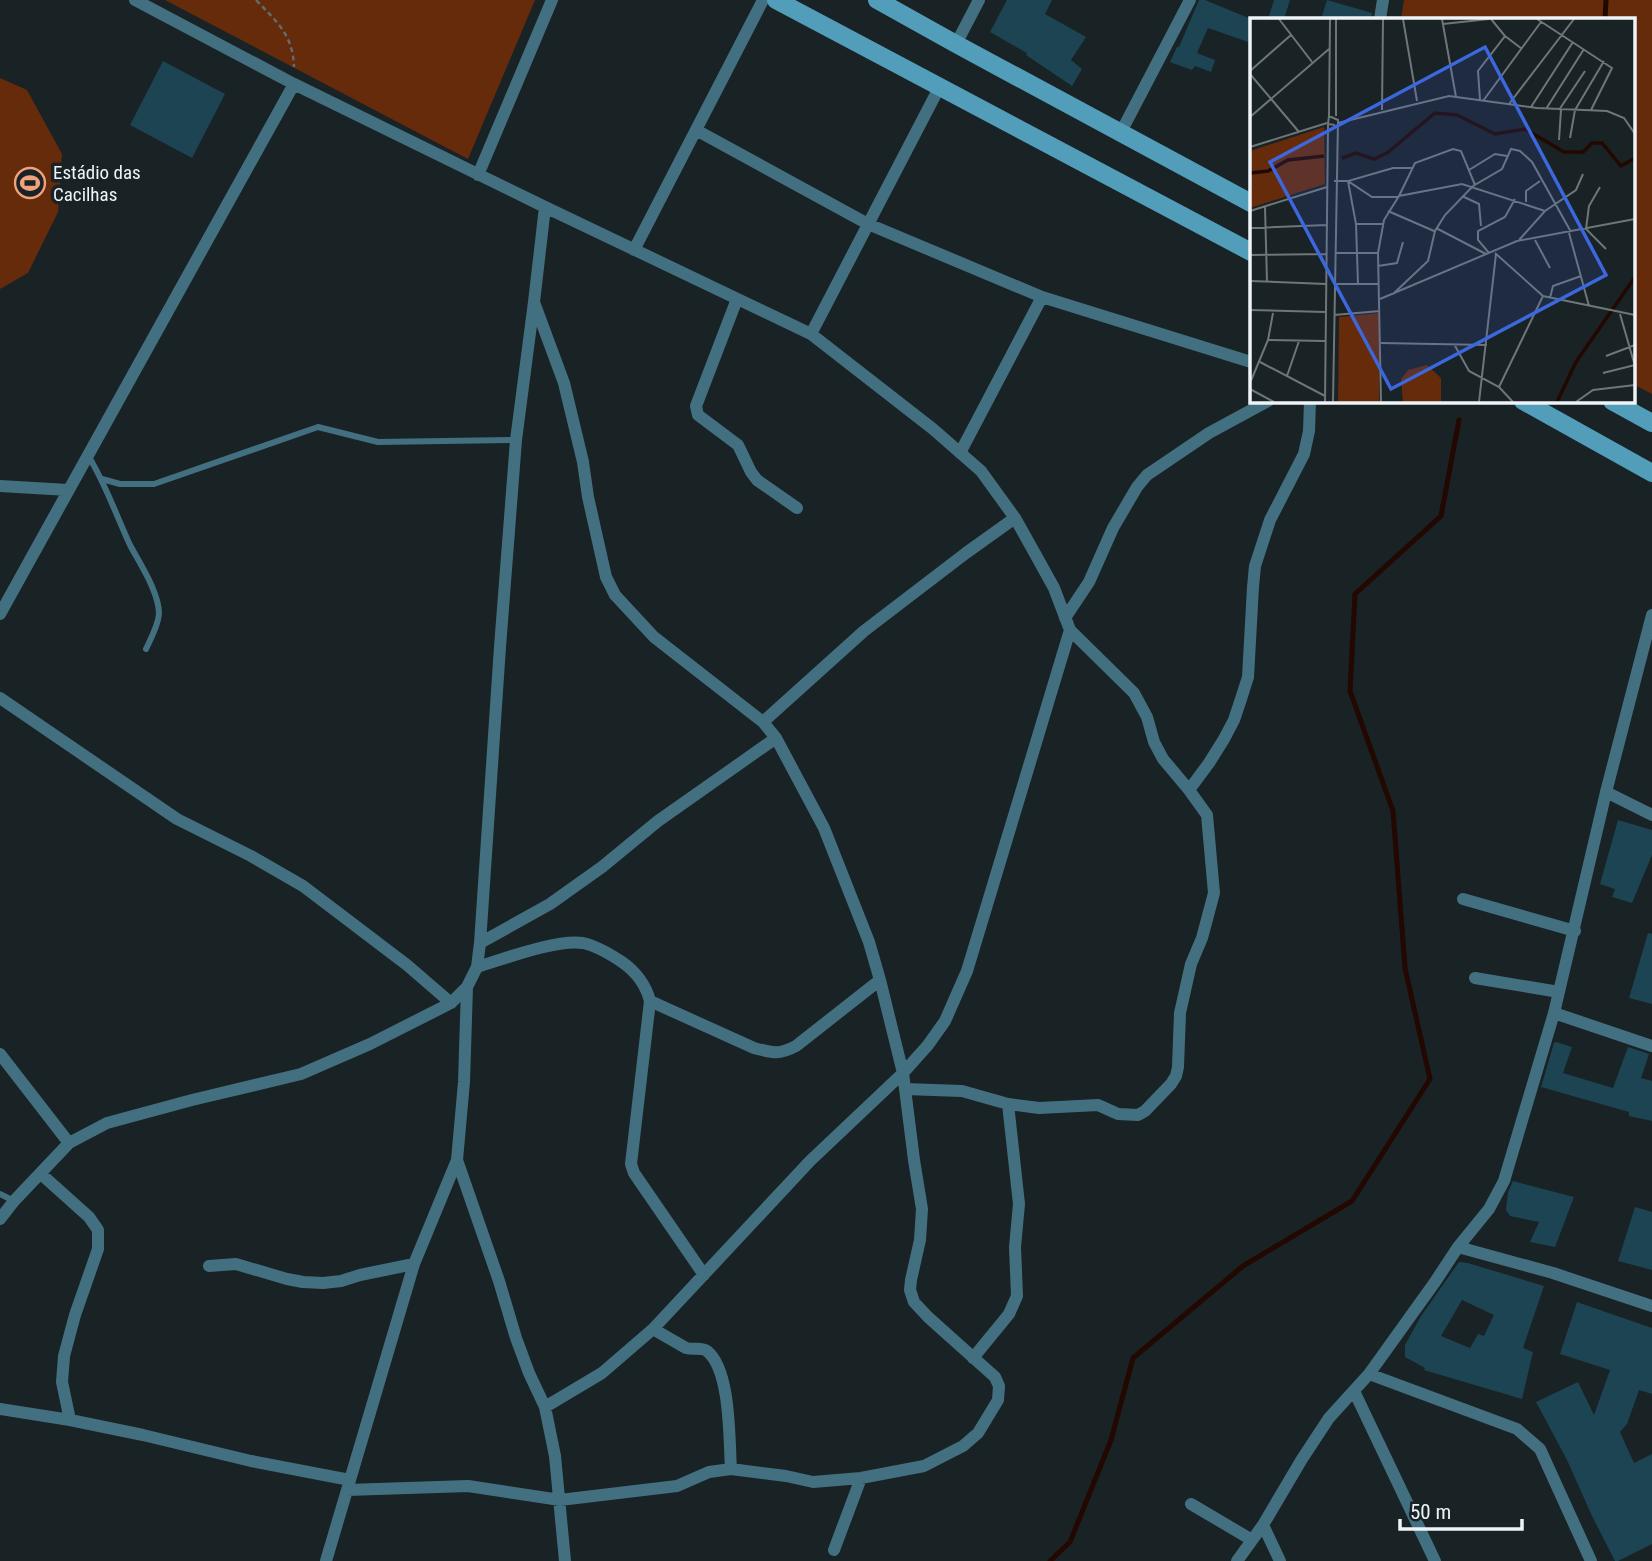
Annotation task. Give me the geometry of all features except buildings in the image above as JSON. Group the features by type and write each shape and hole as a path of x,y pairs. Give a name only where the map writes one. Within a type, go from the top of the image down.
{"main road":[{"path":"776,0 1250,252"},
{"path":"877,0 1250,202"},
{"path":"1525,402 1652,473"},
{"path":"1614,402 1652,423"}],"street":[{"path":"135,0 294,84 478,175 811,334 933,429 981,471 1015,518 1054,588 1067,624 1135,693 1163,759 1207,815 1214,893 1202,938 1191,964 1180,1013 1178,1067 1171,1084 1146,1111 1138,1115 1118,1114 1098,1105 1039,1108 1008,1104 962,1091 905,1089"},
{"path":"478,175 551,0"},
{"path":"634,250 762,0"},
{"path":"956,44 978,0"},
{"path":"1121,132 1190,0"},
{"path":"1380,18 1383,0"},
{"path":"0,614 294,84"},
{"path":"811,334 939,88"},
{"path":"696,130 868,224 1042,297 1250,362"},
{"path":"0,1219 69,1143 107,1123 301,1074 370,1044 451,1003 467,987 477,967 480,943 516,440 545,207"},
{"path":"960,453 1042,297"},
{"path":"737,299 696,411 738,445 757,480 797,508"},
{"path":"0,1409 143,1435 348,1485 468,1486 560,1500 677,1486 709,1472 732,1469 813,1482 861,1478 925,1466 963,1446 978,1433 998,1399 999,1386 995,1377 914,1303 910,1290 920,1240 922,1209 903,1073 869,942 824,828 776,738 763,722 654,637 615,594 606,577 564,383 534,302"},
{"path":"545,1407 602,1373 653,1329 810,1161 903,1073 928,1045 945,1021 967,971 1067,624 1113,528 1147,475 1209,433 1266,402"},
{"path":"1189,790 1209,764 1234,720 1248,677 1255,566 1270,520 1304,454 1309,431 1310,402"},
{"path":"0,485 68,490"},
{"path":"763,722 864,631 1015,518"},
{"path":"1237,1561 1263,1525 1329,1418 1369,1374 1458,1247 1489,1209 1504,1181 1554,1013 1606,792 1652,615"},
{"path":"0,698 177,819 303,886 407,965 451,1003"},
{"path":"480,943 550,904 602,867 658,821 776,738"},
{"path":"1606,792 1652,815"},
{"path":"1463,899 1575,931"},
{"path":"477,967 557,944 583,943 605,951 632,969 648,991 650,1001 631,1164 634,1173 704,1275"},
{"path":"1475,978 1559,992"},
{"path":"650,1001 754,1048 782,1053 796,1046 880,980"},
{"path":"326,1561 414,1264 457,1160 464,1083 467,987"},
{"path":"1554,1013 1652,1046"},
{"path":"0,1054 69,1143"},
{"path":"974,1358 1009,1314 1017,1296 1015,1247 1019,1204 1008,1104"},
{"path":"457,1160 516,1338 545,1407 555,1456 565,1561"},
{"path":"41,1174 89,1217 98,1230 98,1249 64,1356 62,1381 70,1420"},
{"path":"1458,1247 1553,1273 1652,1306"},
{"path":"209,1266 236,1264 287,1279 323,1283 414,1264"},
{"path":"653,1329 686,1348 708,1352 714,1360 723,1377 729,1413 732,1469"},
{"path":"1369,1374 1517,1429 1540,1449 1591,1561"},
{"path":"1354,1391 1436,1561"},
{"path":"834,1550 861,1478"},
{"path":"1191,1504 1252,1540"},
{"path":"1263,1525 1280,1561"}],"lane":[{"path":"102,479 120,485 154,484 318,427 378,442 516,440"},
{"path":"88,456 102,479 156,598 159,614 146,649"},
{"path":"0,1194 14,1201"}],"path":[{"path":"256,0 281,25 293,52 294,84"}],"shaded area":[{"path":"165,0 535,0 468,159"},
{"path":"1404,0 1652,0 1652,394 1634,385 1634,18 1401,18"},
{"name":"Estádio das Cacilhas","path":"0,78 27,90 62,154 58,212 28,273 0,289"}],"waterway":[{"path":"1605,18 1606,0"},
{"path":"1050,1561 1070,1542 1111,1440 1133,1358 1243,1266 1352,1201 1430,1079 1405,968 1393,811 1350,691 1355,594 1441,516 1459,420"}],"place":[{"name":"Estádio das Cacilhas","path":"30,183"}]}
